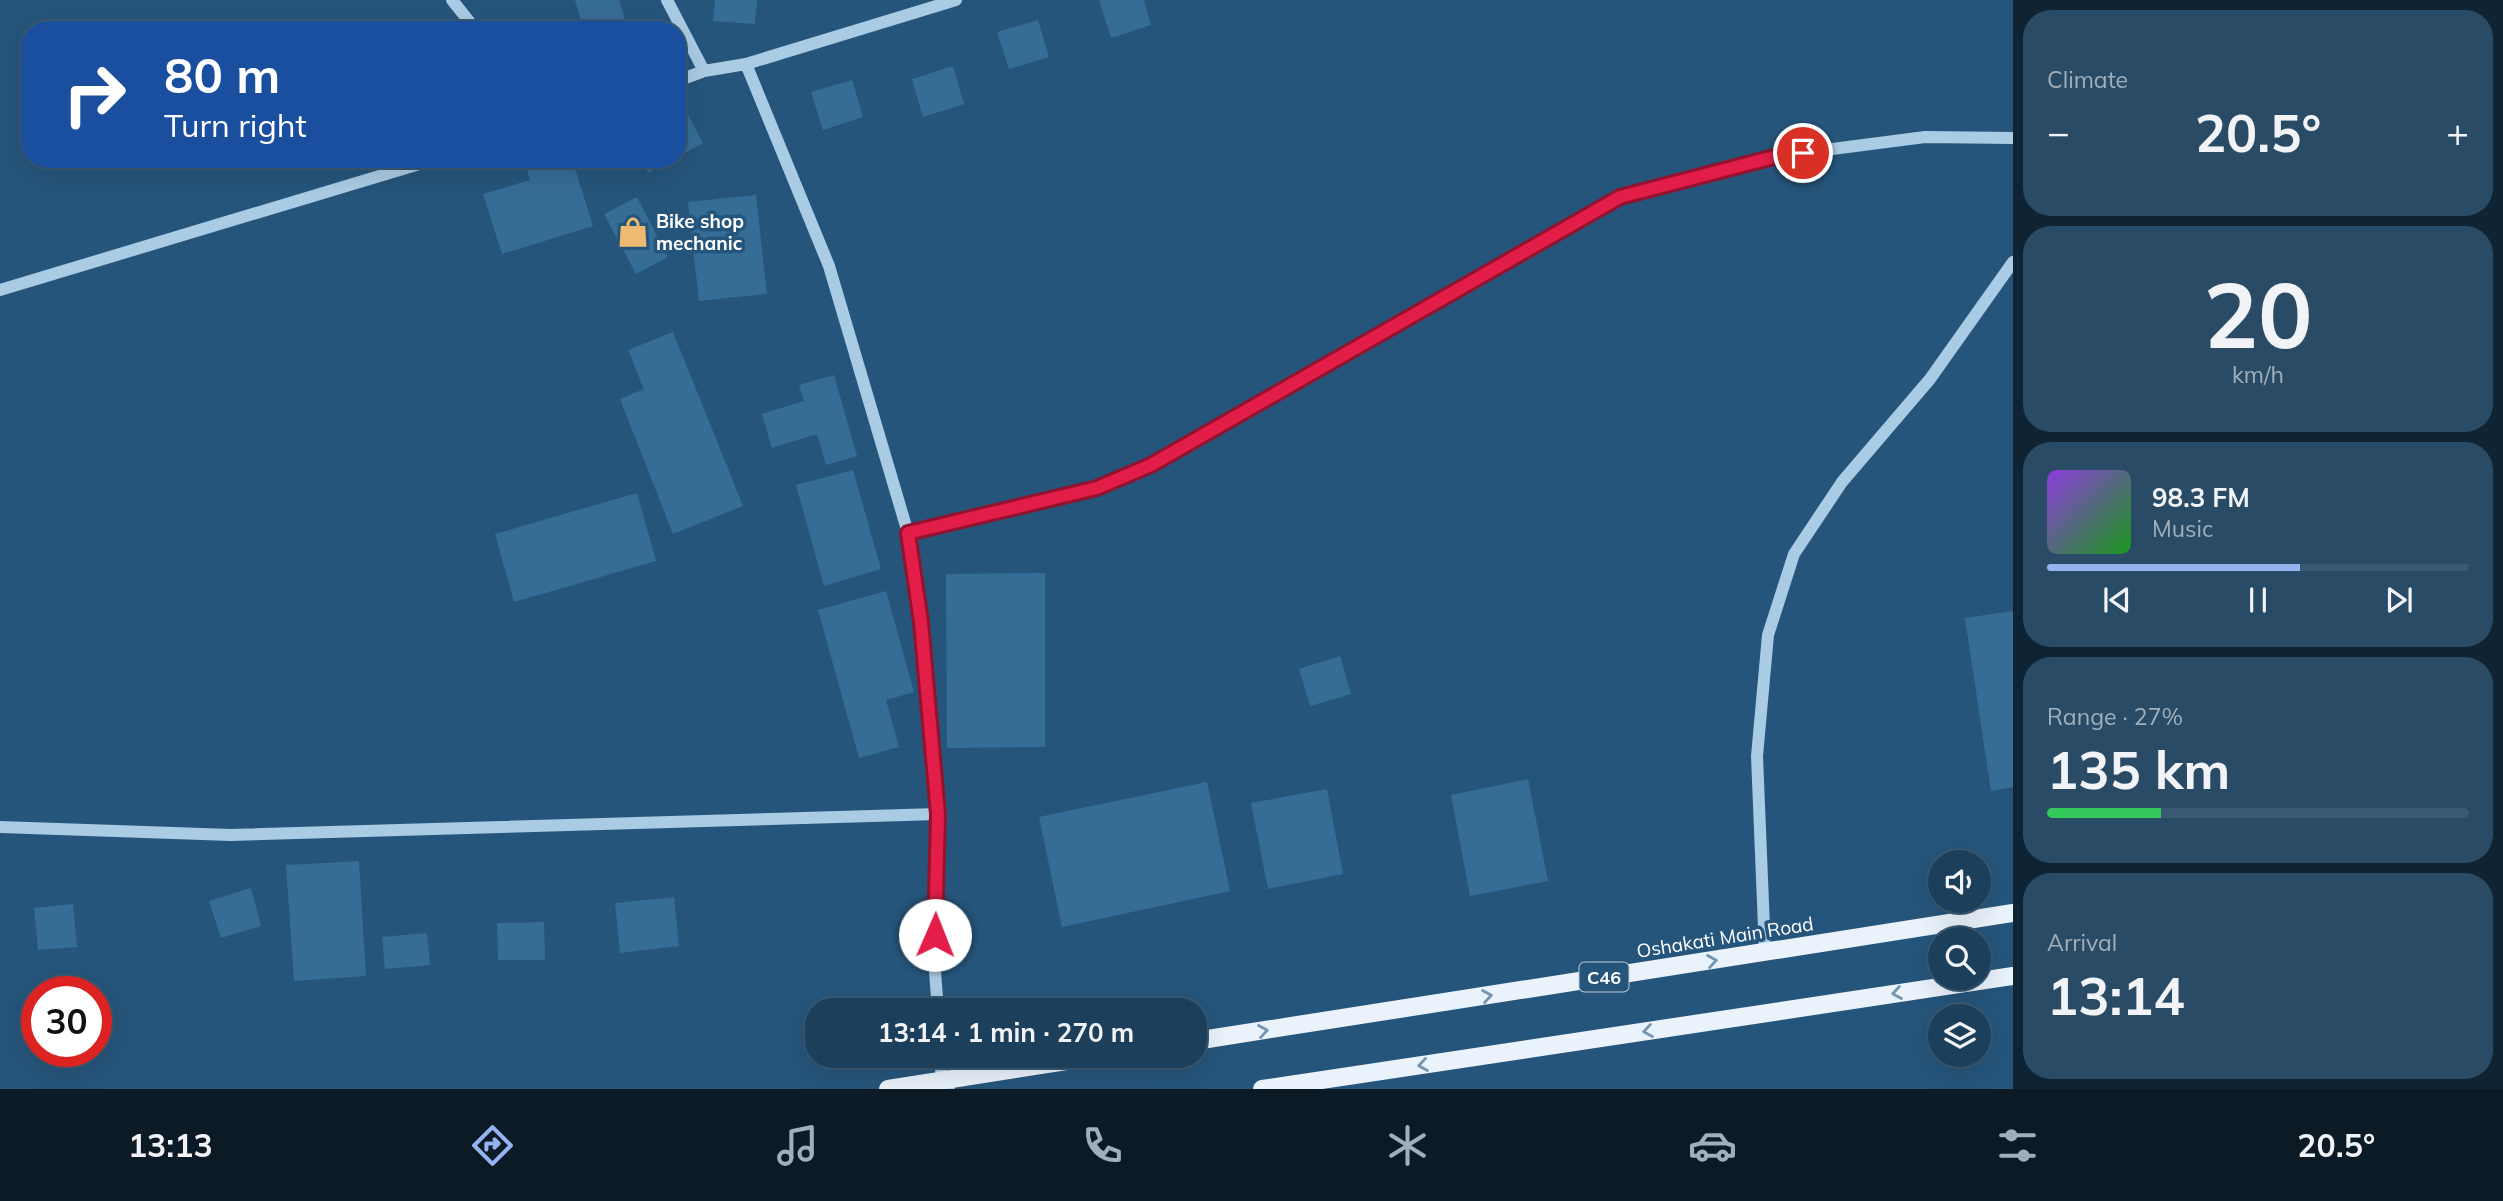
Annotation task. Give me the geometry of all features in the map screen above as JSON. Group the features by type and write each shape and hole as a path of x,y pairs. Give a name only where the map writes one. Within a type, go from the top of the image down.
{"main road":[{"name":"Oshakati Main Road","path":"1207,1039 2013,913"},
{"path":"1262,1089 2013,976"},
{"path":"888,1089 945,1085 1036,1068"}],"street":[{"path":"452,0 469,21"},
{"path":"667,0 678,21"},
{"path":"686,78 704,71 746,64 956,0"},
{"path":"686,36 704,71"},
{"path":"746,64 829,266 908,533 921,622 938,814 934,959 937,998"},
{"path":"908,533 1097,488 1151,465 1620,197 1778,156 1925,137 2013,138"},
{"path":"0,290 406,168"},
{"path":"1765,952 1757,755 1768,635 1794,554 1842,482 1930,379 2013,262"},
{"path":"0,827 231,835 938,814"}],"building":[{"path":"575,0 619,0 625,19 618,21 581,21"},
{"path":"715,0 757,0 755,24 713,21"},
{"path":"1099,0 1144,0 1151,25 1111,38"},
{"path":"1038,20 1049,57 1009,69 997,32"},
{"path":"953,66 964,104 923,117 912,79"},
{"path":"852,80 863,117 823,130 811,92"},
{"path":"686,111 703,143 686,152"},
{"path":"527,168 575,168 593,226 502,254 483,194 530,180"},
{"path":"756,195 767,294 699,301 688,202"},
{"path":"637,197 668,257 636,274 604,214"},
{"path":"673,332 743,506 673,534 620,399 644,389 628,350"},
{"path":"834,375 857,456 826,465 817,434 772,448 762,414 804,401 799,385"},
{"path":"853,470 881,569 824,586 796,485"},
{"path":"637,493 656,561 514,602 495,534"},
{"path":"1045,573 1045,747 947,748 946,574"},
{"path":"886,591 914,692 886,700 899,747 859,758 818,610"},
{"path":"2013,611 2013,787 1991,791 1965,618"},
{"path":"1340,656 1351,694 1310,706 1299,669"},
{"path":"1528,779 1548,881 1470,896 1451,795"},
{"path":"1207,782 1230,891 1062,927 1039,817"},
{"path":"1327,789 1343,874 1268,889 1251,803"},
{"path":"359,861 366,976 294,981 286,865"},
{"path":"251,888 261,926 221,938 209,901"},
{"path":"674,897 679,946 620,953 615,903"},
{"path":"73,904 77,947 38,950 34,908"},
{"path":"544,922 545,960 498,960 497,923"},
{"path":"427,933 430,965 385,969 382,937"}],"place":[{"name":"Bike shop mechanic","path":"633,232"}],"route":[{"path":"935,935 938,814 921,622 908,533 1097,488 1151,465 1620,197 1778,156 1803,153"}]}
